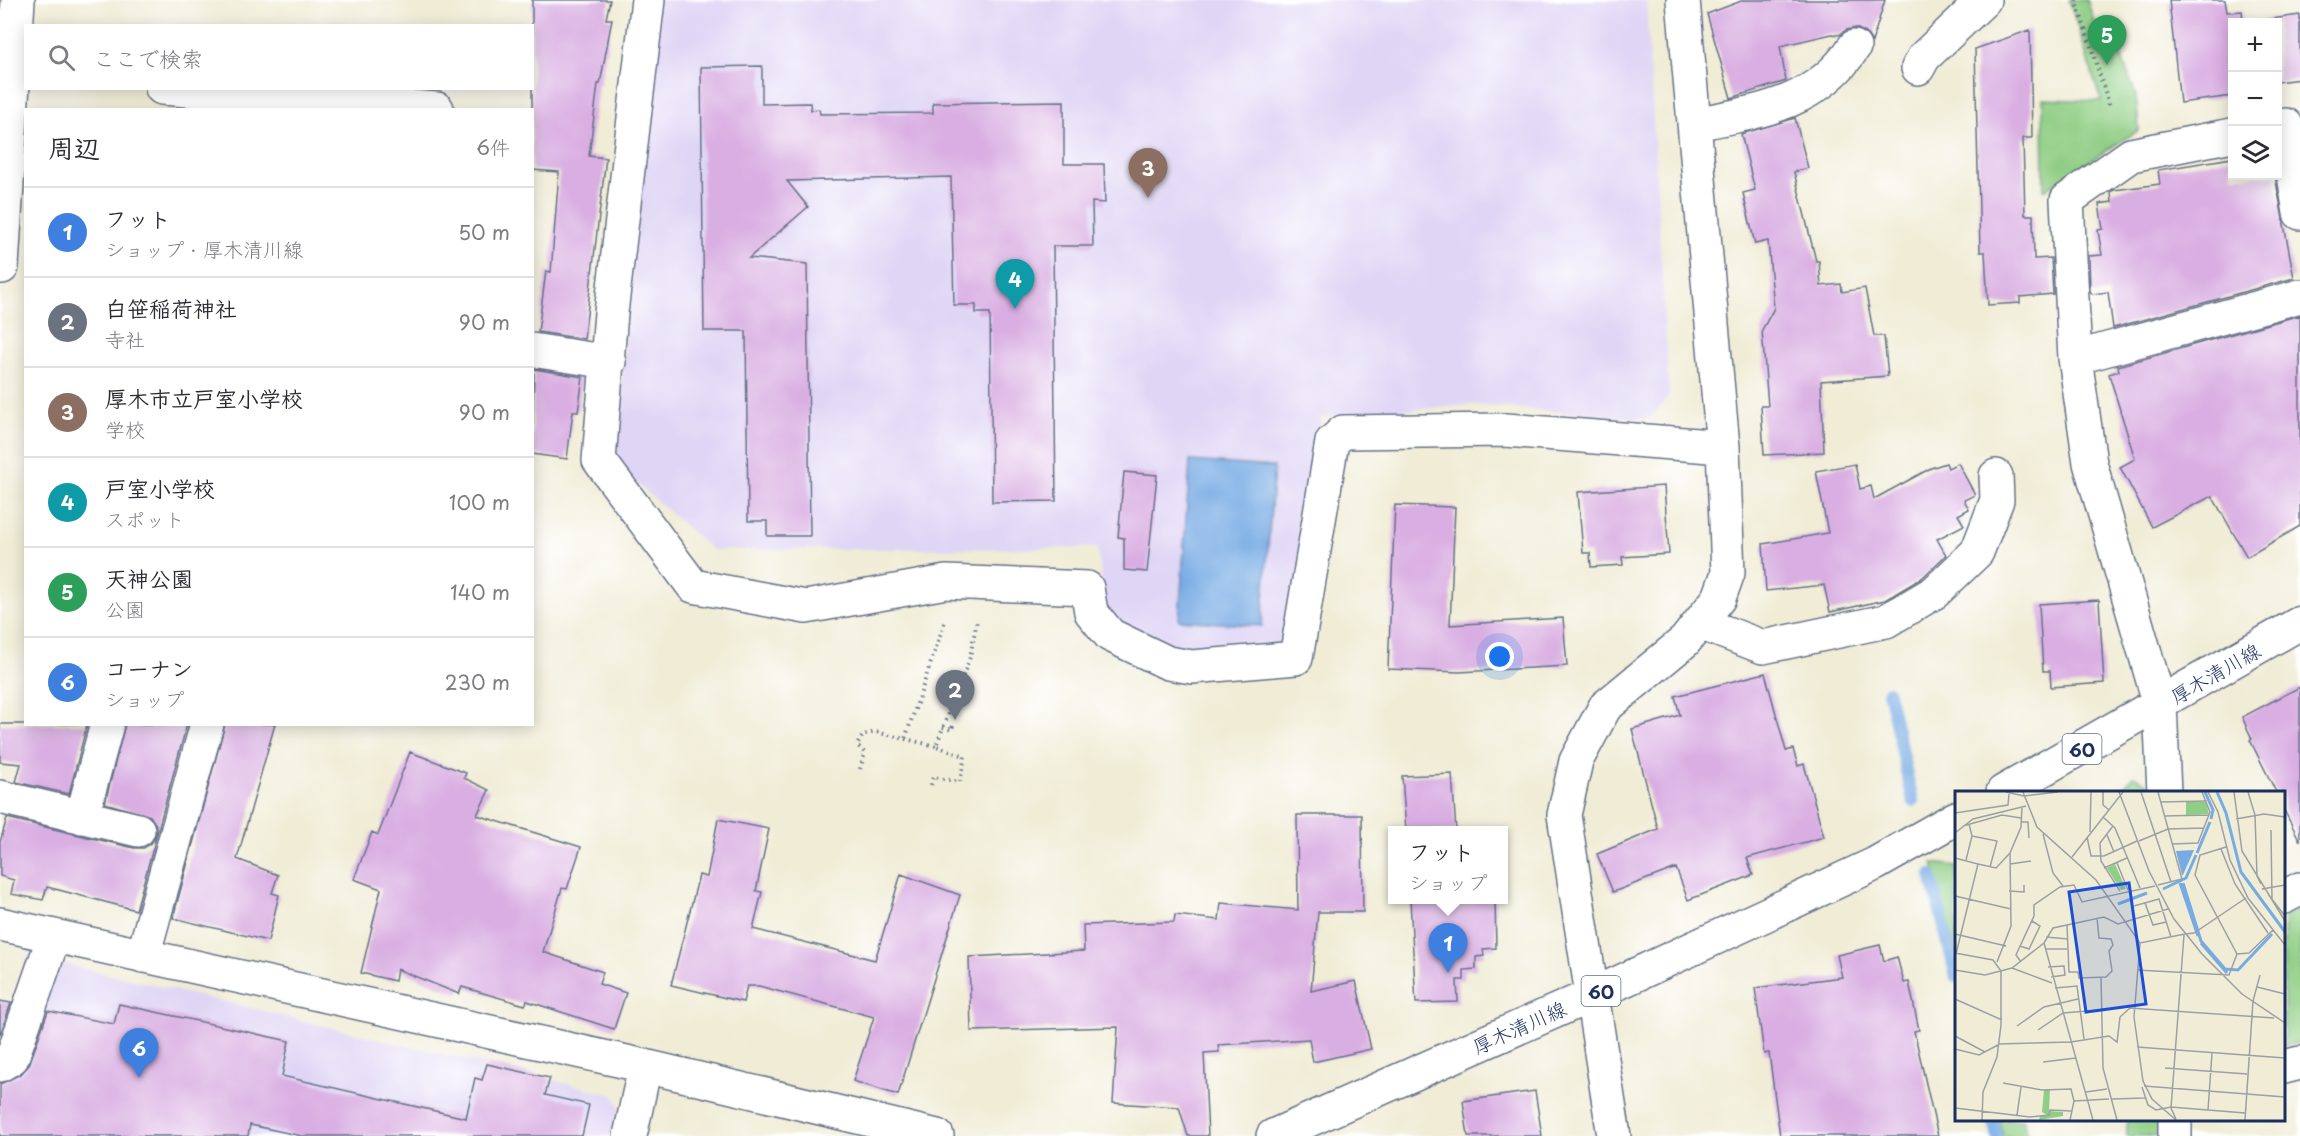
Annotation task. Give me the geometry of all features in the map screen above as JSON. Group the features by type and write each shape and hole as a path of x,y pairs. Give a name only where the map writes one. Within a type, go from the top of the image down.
{"street":[{"path":"9,268 20,78 18,0"},
{"path":"648,0 611,313 609,362 599,460 693,586 806,607 970,583 1087,588 1091,612 1110,635 1168,663 1192,667 1296,658 1332,442 1343,432 1506,430 1723,447"},
{"path":"1614,1136 1564,815 1576,761 1605,707 1685,640 1719,598 1728,573 1723,447 1683,0"},
{"path":"1918,68 1924,57 1984,0"},
{"path":"1694,124 1759,110 1796,99 1828,76 1845,60 1854,46"},
{"path":"188,90 424,108"},
{"path":"2288,124 2300,213"},
{"path":"2164,791 2160,705 2090,463 2075,358 2067,200 2131,155 2228,136"},
{"path":"2075,358 2300,296"},
{"path":"534,350 609,362"},
{"path":"1700,622 1763,647 1886,621 1935,592 1977,552 1997,500 1996,476"},
{"name":"厚木清川線","path":"2160,705 2300,623"},
{"name":"60","path":"2005,791 2160,705"},
{"path":"82,817 106,726"},
{"path":"143,956 206,726"},
{"path":"0,797 138,830"},
{"name":"厚木清川線","path":"1273,1136 1592,995 1875,864 1955,819"},
{"path":"2285,896 2300,889"},
{"path":"0,924 645,1066 937,1136"},
{"path":"0,1065 12,1058 54,936"},
{"path":"2285,1067 2300,1063"},
{"path":"630,1136 645,1066"}],"path":[{"path":"2076,0 2110,107"},
{"path":"936,746 970,657 970,583"},
{"path":"905,739 970,583"},
{"path":"944,727 952,730 953,726"},
{"path":"860,769 865,753 857,746 863,735 876,732 936,746 965,756 960,782 933,777 931,785"}],"shaded area":[{"path":"657,0 1646,0 1669,396 1649,419 1472,405 1321,417 1299,636 1279,655 1189,659 1107,616 1097,548 712,550 614,463"},
{"path":"28,955 614,1095 622,1114 617,1136 0,1136 0,1036"}],"green space":[{"path":"2069,0 2087,0 2098,34 2112,30 2136,96 2139,130 2044,190 2043,99 2101,101"},
{"path":"2133,776 2150,784 2150,791 2120,791"},
{"path":"1933,863 1955,866 1955,951"},
{"path":"2300,909 2300,1042 2285,1047 2285,916"},
{"path":"1999,1121 2023,1121 2027,1136 2003,1136"},
{"path":"2127,1121 2159,1121 2159,1136 2127,1136"}],"water":[{"path":"1190,461 1274,467 1262,626 1179,620"}],"building":[{"path":"532,0 610,0 606,19 612,19 600,84 598,84 589,156 606,158 584,339 538,332 546,271 551,272 559,172 534,170 532,90 534,90 534,24 532,24"},
{"path":"1744,0 1885,0 1872,42 1866,33 1856,28 1846,30 1839,35 1832,34 1780,46 1786,81 1731,98 1707,14"},
{"path":"2169,0 2225,0 2227,12 2242,11 2243,18 2228,18 2228,97 2180,103"},
{"path":"2300,15 2300,79 2282,81 2282,18 2278,18"},
{"path":"2030,30 2032,138 2023,138 2025,215 2033,215 2034,259 2051,258 2053,294 2020,297 2020,303 1988,305 1985,252 1980,252 1975,49"},
{"path":"762,66 762,104 810,103 811,110 819,109 820,114 933,113 933,103 1064,101 1064,164 1104,164 1105,203 1092,202 1093,246 1053,246 1056,501 992,502 990,313 976,313 976,305 954,305 951,177 787,181 808,207 749,258 807,264 810,536 767,536 767,521 748,521 746,331 704,331 701,67"},
{"path":"1795,118 1808,168 1794,172 1816,261 1819,261 1821,286 1841,284 1842,292 1865,288 1874,336 1884,336 1888,376 1821,381 1824,452 1764,455 1761,406 1768,406 1762,330 1774,308 1768,241 1755,244 1743,193 1755,190 1741,134"},
{"path":"2228,159 2228,180 2276,180 2294,278 2113,328 2108,292 2092,294 2090,291 2089,256 2102,255 2098,230 2103,229 2099,204 2112,202 2111,192 2114,190 2160,184 2158,170"},
{"path":"2300,315 2300,526 2247,557 2212,496 2152,527 2120,467 2135,459 2109,374 2119,371 2118,366"},
{"path":"534,369 583,377 578,412 573,411 567,459 534,454"},
{"path":"1946,463 1948,468 1958,463 1975,495 1964,500 1969,509 1958,515 1964,525 1937,539 1946,555 1922,578 1885,600 1830,612 1824,585 1766,591 1763,544 1828,533 1816,471 1855,464 1860,489 1871,486 1874,499 1931,468"},
{"path":"1124,472 1157,475 1147,572 1124,570 1124,538 1118,537"},
{"path":"1664,486 1669,554 1622,557 1623,565 1591,567 1590,553 1583,553 1578,492"},
{"path":"1395,505 1455,507 1450,625 1563,618 1567,666 1459,672 1388,669"},
{"path":"2099,600 2104,683 2051,687 2050,671 2043,671 2039,604"},
{"path":"1765,673 1786,751 1793,749 1798,766 1804,764 1824,837 1747,858 1753,875 1688,900 1676,868 1613,892 1597,854 1658,829 1632,729 1680,715 1675,696"},
{"path":"2300,687 2300,841 2285,812 2285,791 2276,791 2250,740 2252,739 2242,717"},
{"path":"0,724 86,726 69,794 16,782 21,764 0,762"},
{"path":"124,726 186,726 136,910 47,887 43,900 11,894 14,880 0,876 0,842 7,818 134,848 144,848 152,842 156,835 156,825 150,816 105,803"},
{"path":"224,726 274,726 237,859 278,875 272,893 279,895 268,941 173,918"},
{"path":"410,752 466,773 464,778 489,790 477,815 581,847 567,889 562,888 543,952 603,972 599,984 626,993 614,1029 527,1001 525,1005 462,987 459,994 397,969 395,981 361,973 381,889 354,879 372,832 378,835"},
{"path":"1452,774 1456,826 1406,826 1402,776"},
{"path":"1297,815 1362,815 1363,912 1318,912 1311,991 1356,981 1371,1049 1313,1062 1309,1039 1218,1045 1219,1052 1204,1053 1208,1136 1188,1136 1179,1107 1113,1103 1118,1027 971,1031 969,957 1084,951 1083,925 1174,922 1175,915 1219,920 1221,903 1298,910"},
{"path":"718,819 769,829 756,891 762,892 753,929 875,960 901,874 960,895 898,1095 853,1081 874,1017 759,986 747,986 743,1002 671,985 699,875 707,877"},
{"path":"1410,904 1495,904 1496,948 1483,949 1484,956 1476,957 1476,969 1464,970 1464,980 1457,980 1458,1002 1416,1003"},
{"path":"1880,945 1884,961 1897,957 1904,983 1909,982 1919,1030 1914,1031 1938,1136 1780,1136 1769,1053 1764,1054 1755,988 1842,977 1837,955"},
{"path":"0,1001 11,1003 0,1035"},
{"path":"119,1004 289,1041 282,1076 466,1118 475,1078 482,1080 487,1064 550,1078 545,1095 589,1105 582,1136 302,1136 250,1125 248,1136 0,1136 0,1084 21,1074 29,1065 48,1011 114,1024"},
{"path":"1535,1091 1542,1136 1468,1136 1463,1101"}],"waterway":[{"path":"1888,691 1913,801"},
{"path":"1931,875 1955,973"},
{"path":"1993,1121 1997,1136"}],"place":[{"name":"天神公園","path":"2107,65"},
{"name":"厚木市立戸室小学校","path":"1148,198"},
{"name":"戸室小学校","path":"1015,309"},
{"name":"白笹稲荷神社","path":"955,720"},
{"name":"フット","path":"1448,973"},
{"name":"コーナン","path":"139,1078"}]}
